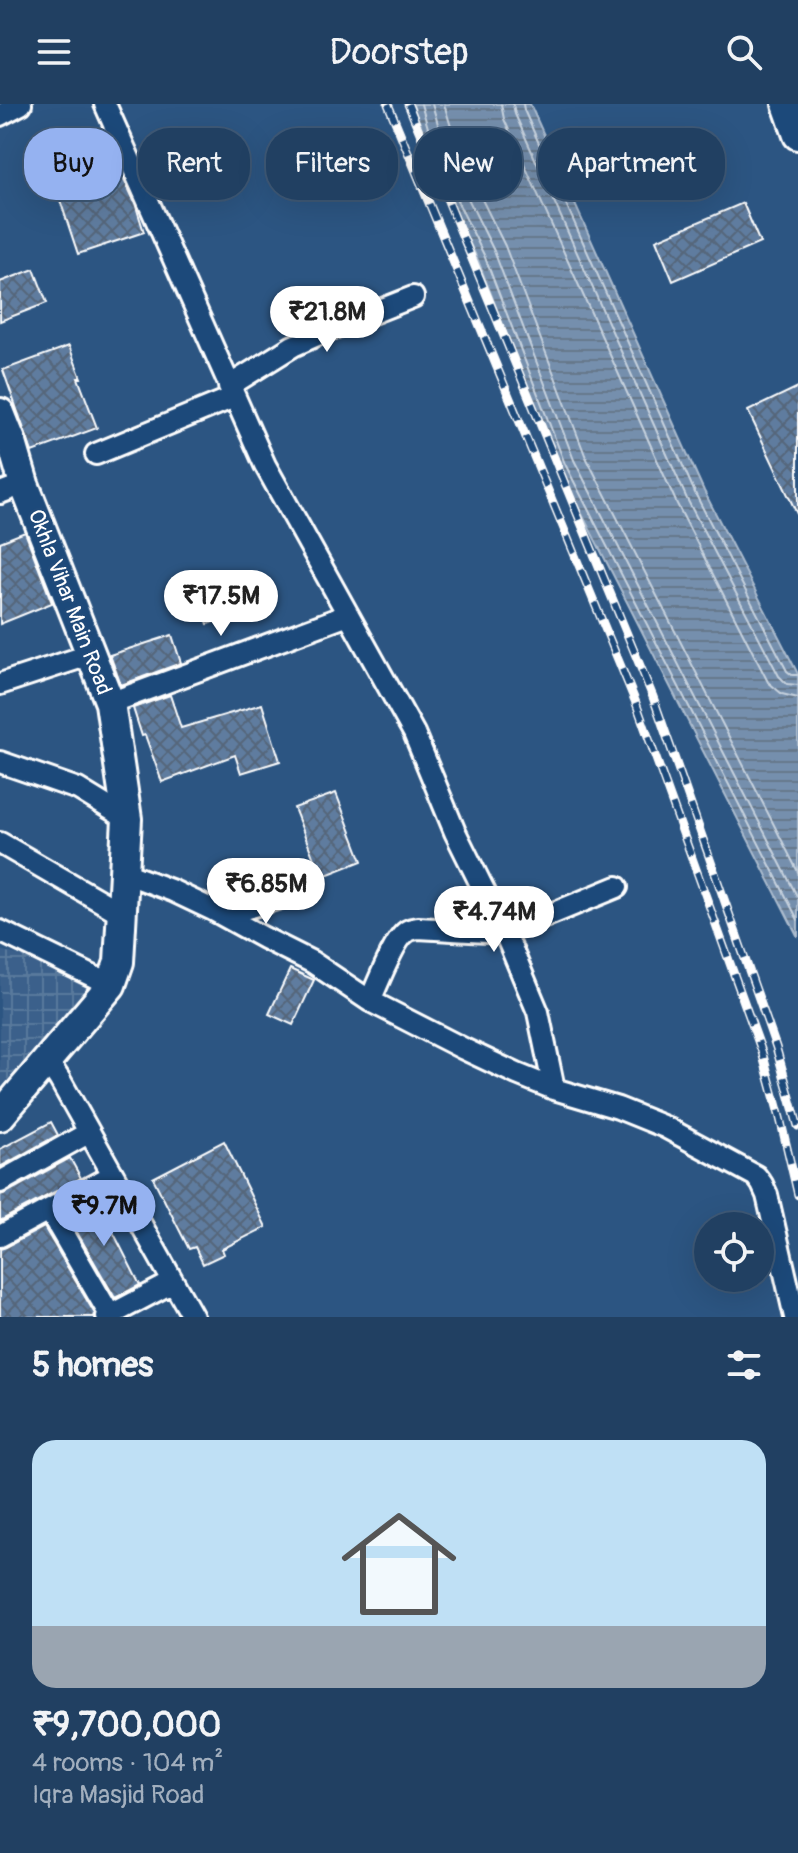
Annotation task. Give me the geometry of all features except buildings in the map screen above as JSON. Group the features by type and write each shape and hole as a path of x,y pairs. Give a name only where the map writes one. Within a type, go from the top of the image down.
{"street":[{"path":"0,115 21,104"},
{"path":"105,104 265,465 414,733 455,832 505,933 538,1012 554,1089"},
{"path":"787,104 798,135"},
{"path":"96,454 232,392 293,346 413,297"},
{"name":"Okhla Vihar Main Road","path":"0,415 12,443 12,488 92,654 110,703 127,819 119,962 111,985"},
{"path":"110,703 348,615"},
{"path":"0,684 92,654"},
{"path":"0,762 64,783 127,819"},
{"path":"0,843 121,913"},
{"path":"125,873 213,910 312,962 370,1001 477,1055 554,1089 618,1108 665,1127 756,1176 767,1195 795,1317"},
{"path":"370,1001 396,944 408,930 505,933 617,887"},
{"path":"213,910 234,912 312,888"},
{"path":"0,931 111,985 0,1116"},
{"path":"48,1062 193,1317"},
{"path":"0,1182 88,1133"},
{"path":"0,1236 113,1175"},
{"path":"49,1210 108,1316 173,1282"}],"shaded area":[{"path":"0,950 98,978 0,1088"}],"water":[{"path":"413,104 530,104 541,128 538,128 538,200 573,200 704,491 798,674 798,937 558,467 477,258 449,200 522,200 522,128 420,128"}],"railway":[{"path":"388,104 636,703 762,1052 798,1195"},
{"path":"408,104 653,697 776,1047 798,1126"}]}
